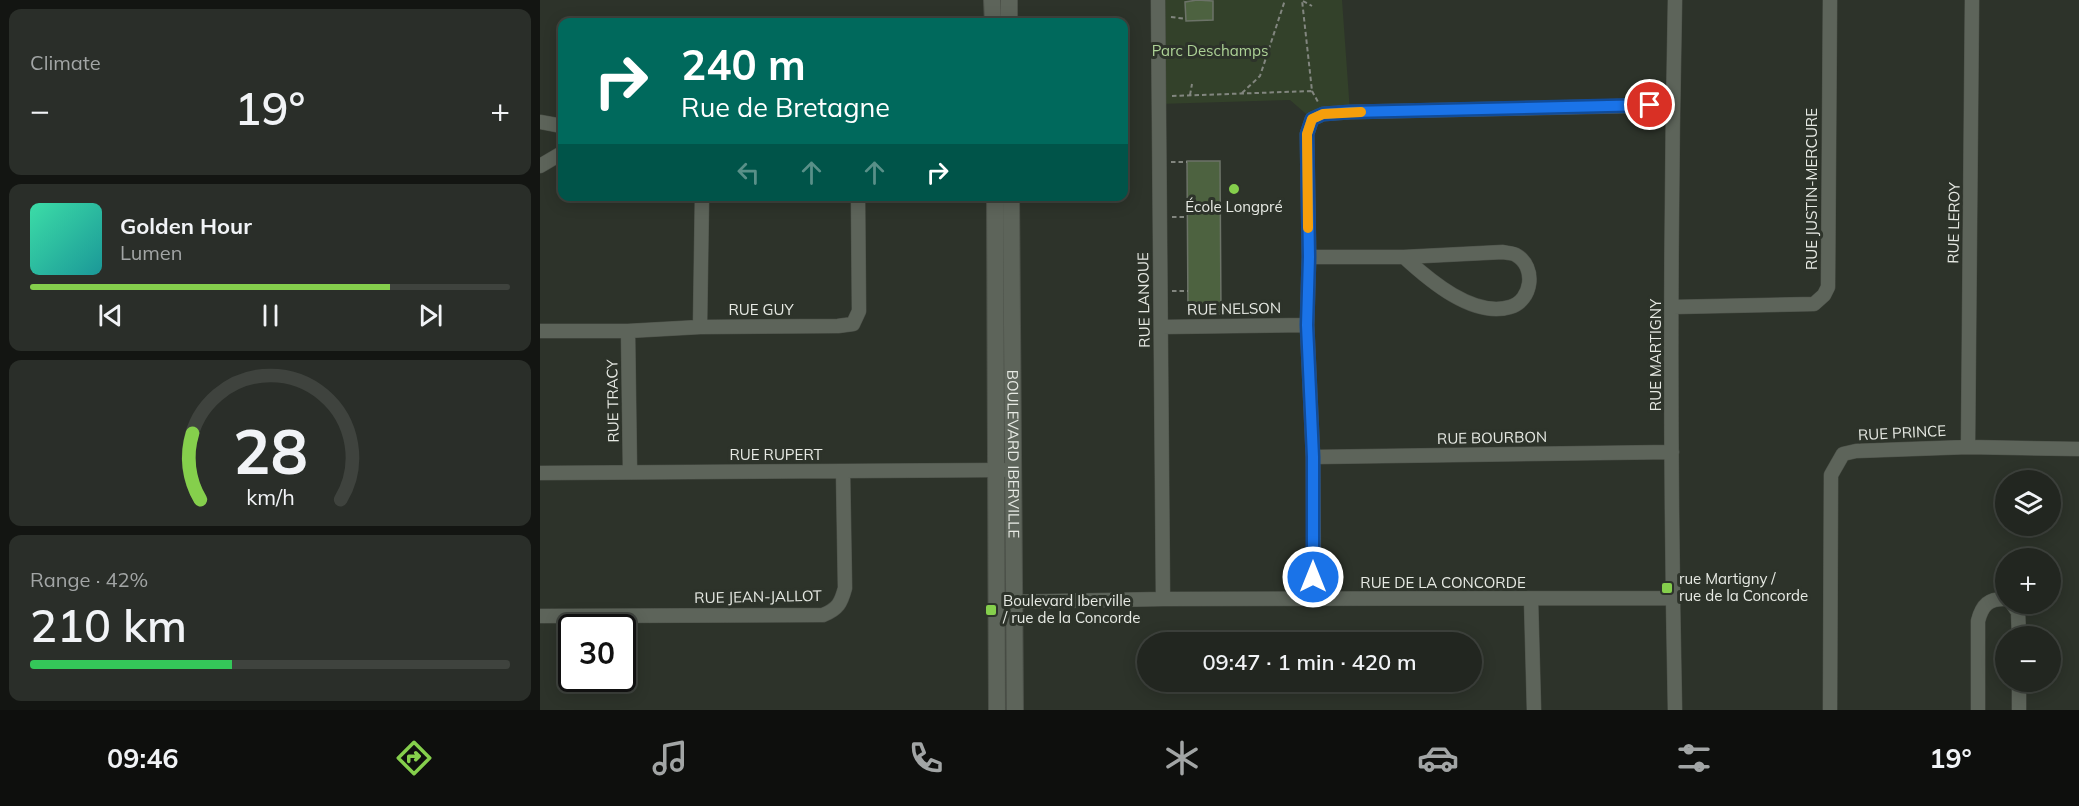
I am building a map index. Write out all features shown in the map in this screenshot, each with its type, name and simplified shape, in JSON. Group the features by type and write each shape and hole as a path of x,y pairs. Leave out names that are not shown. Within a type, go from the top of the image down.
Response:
{"street":[{"path":"992,0 993,18"},
{"path":"1009,0 1009,18"},
{"name":"RUE LANOUE","path":"1158,0 1163,599"},
{"name":"RUE MARTIGNY","path":"1675,0 1672,307 1675,710"},
{"name":"RUE JUSTIN-MERCURE","path":"1672,307 1814,304 1824,295 1828,287 1830,0"},
{"name":"RUE LEROY","path":"1968,447 1972,0"},
{"path":"1314,599 1313,457 1307,325 1309,257 1307,134 1312,119 1323,114 1350,112 1673,105"},
{"path":"540,122 558,125"},
{"path":"540,166 558,155"},
{"path":"700,327 702,201"},
{"name":"RUE GUY","path":"540,331 628,331 853,324 859,311 858,201"},
{"name":"BOULEVARD IBERVILLE","path":"995,201 1005,470 1015,602 1015,710"},
{"name":"BOULEVARD IBERVILLE","path":"998,710 997,602 1005,470 1011,201"},
{"path":"1309,257 1404,257 1503,252 1516,255 1529,273 1530,285 1526,296 1511,307 1499,309 1478,306 1432,282 1404,257"},
{"name":"RUE NELSON","path":"1161,327 1307,325"},
{"name":"RUE TRACY","path":"628,331 630,471"},
{"name":"RUE PRINCE","path":"1830,710 1831,474 1843,454 1856,451 1968,447 2079,449"},
{"name":"RUE BOURBON","path":"1313,457 1672,452"},
{"name":"RUE RUPERT","path":"540,473 1005,470"},
{"name":"RUE JEAN-JALLOT","path":"540,616 823,615 835,610 842,603 845,588 843,471"},
{"name":"RUE DE LA CONCORDE","path":"997,602 1163,599 1673,598"},
{"path":"1978,710 1978,621 1980,610 1987,602 1995,598"},
{"path":"1531,600 1534,710"},
{"path":"2019,692 2019,710"}],"path":[{"path":"1242,93 1260,76 1285,0"},
{"path":"1159,97 1312,91 1303,1"},
{"path":"1303,1 1312,6"},
{"path":"1190,95 1192,84"}],"green space":[{"name":"Parc Deschamps","path":"1158,0 1342,0 1350,112 1312,119 1290,100 1159,104"}],"building":[{"path":"1213,1 1213,20 1186,21 1185,2"},
{"name":"École Longpré","path":"1187,161 1220,161 1221,314 1188,315"}],"slow traffic":[{"path":"1308,228 1307,134 1312,119 1323,114 1361,112"}],"place":[{"name":"École Longpré","path":"1234,189"},
{"name":"rue Martigny / rue de la Concorde","path":"1667,588"},
{"name":"Boulevard Iberville / rue de la Concorde","path":"991,610"}],"route":[{"path":"1313,577 1313,457 1307,325 1309,257 1307,134 1312,119 1323,114 1350,112 1650,105"}]}
